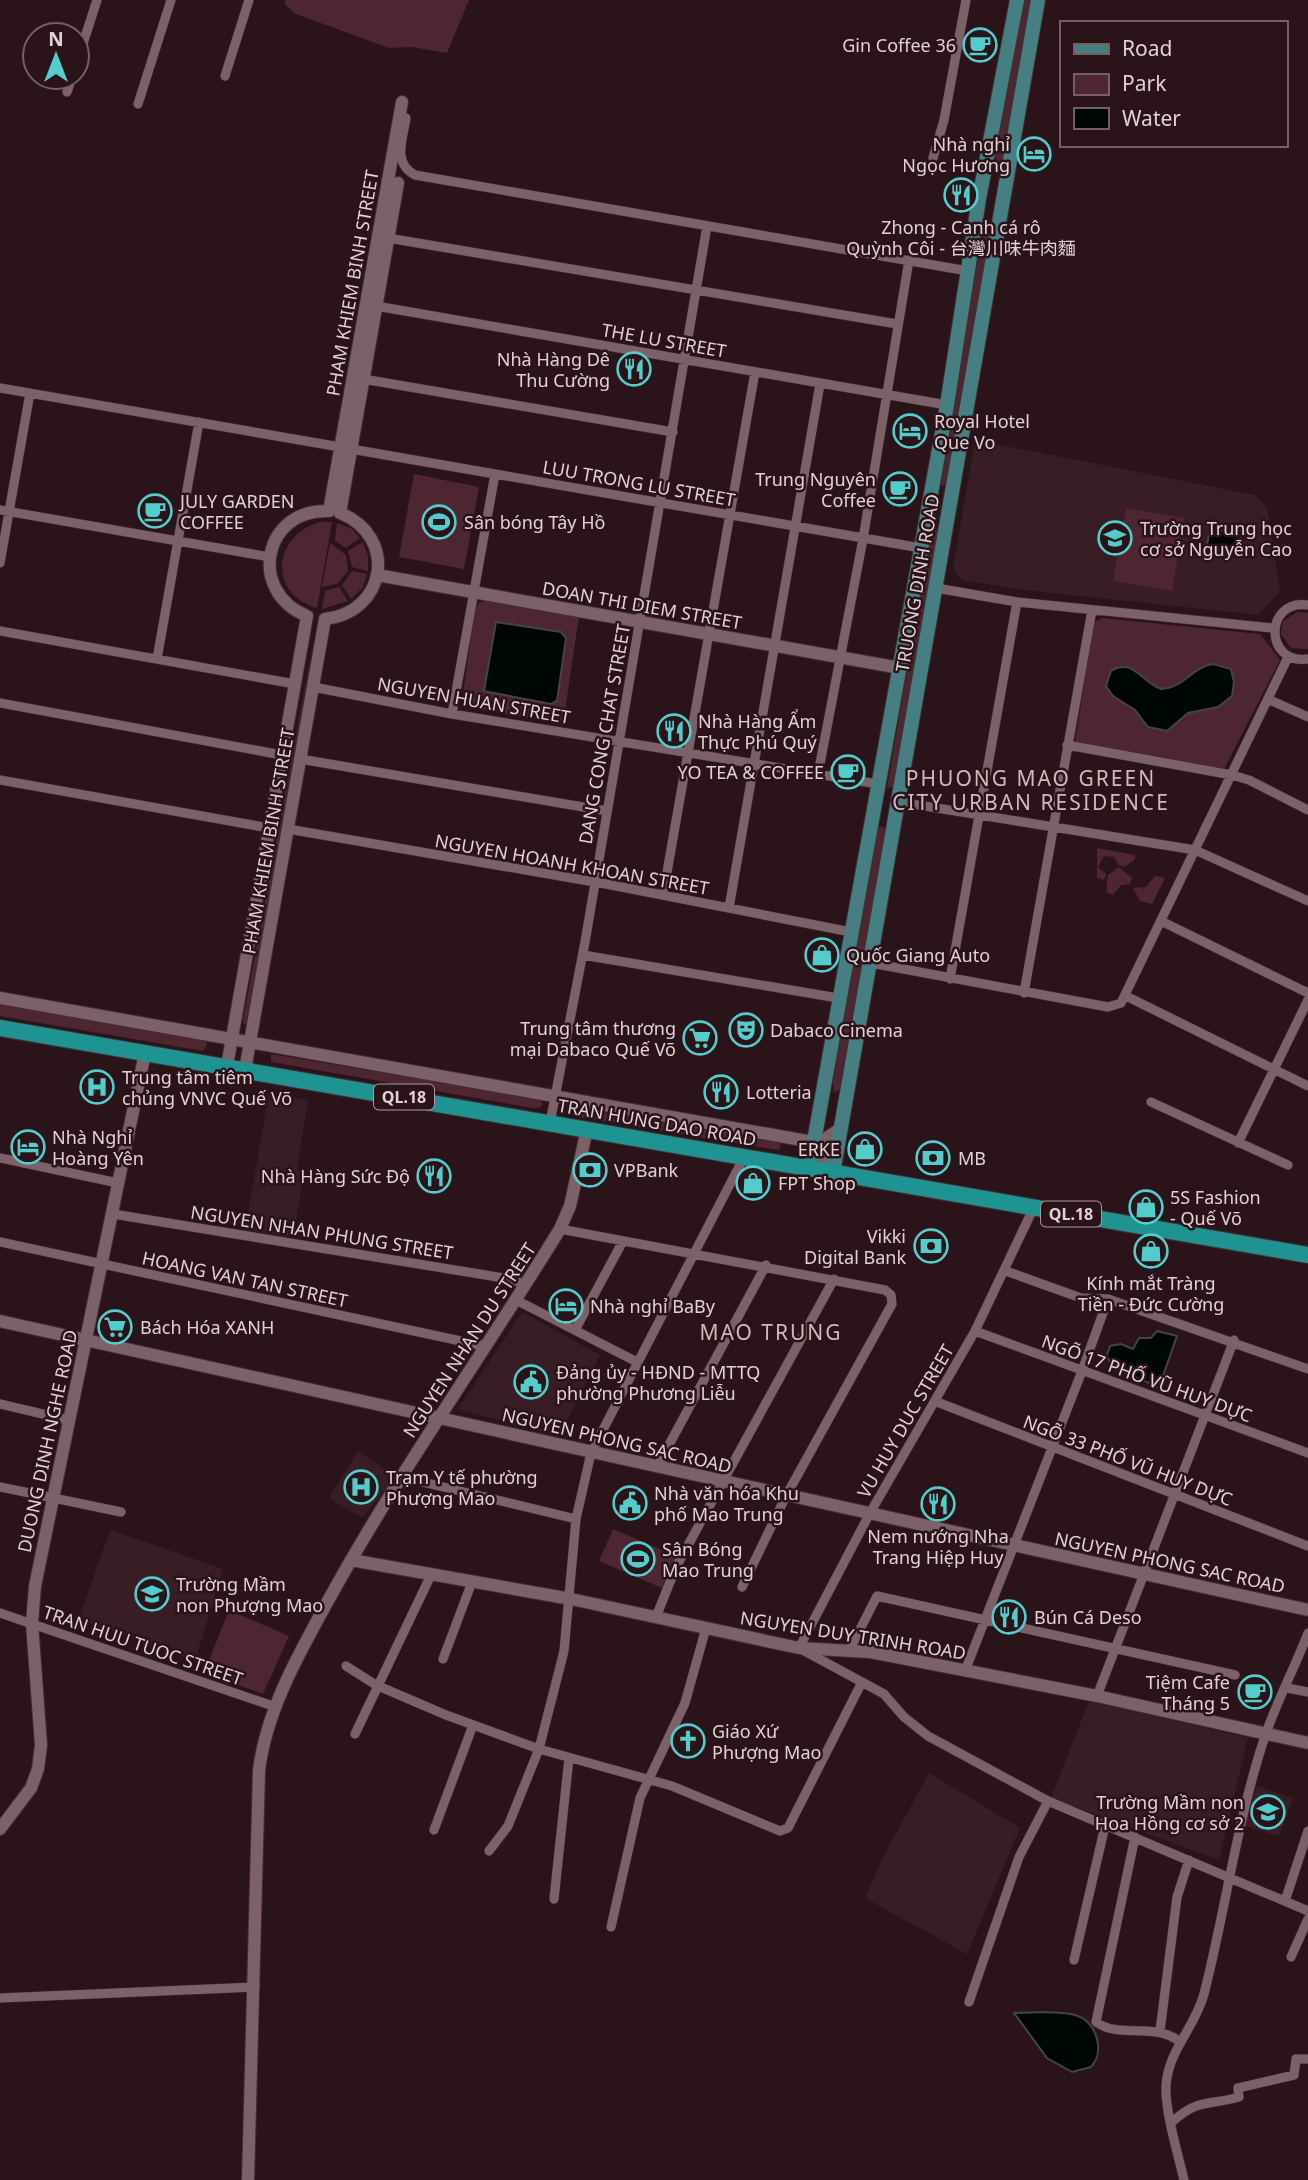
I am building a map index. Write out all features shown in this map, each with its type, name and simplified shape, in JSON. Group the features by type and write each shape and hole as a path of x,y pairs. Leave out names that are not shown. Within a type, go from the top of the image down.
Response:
{"highway":[{"name":"TRAN HUNG DAO ROAD","path":"0,1028 1308,1255"}],"main road":[{"name":"TRUONG DINH ROAD","path":"809,1168 947,405 979,200 1017,0"},
{"name":"TRUONG DINH ROAD","path":"833,1173 900,802 1038,0"},
{"path":"979,200 1002,203"},
{"path":"929,502 949,505"},
{"path":"877,791 900,802"}],"street":[{"path":"90,21 97,0"},
{"path":"138,104 172,0"},
{"path":"225,76 249,0"},
{"path":"933,158 944,120 966,0"},
{"name":"PHAM KHIEM BINH STREET","path":"334,512 402,102"},
{"path":"406,118 400,158 403,166 415,175 968,271"},
{"name":"PHAM KHIEM BINH STREET","path":"345,448 363,379 398,183"},
{"name":"DANG CONG CHAT STREET","path":"550,1123 583,955 662,504 707,226"},
{"path":"388,238 897,324"},
{"path":"818,774 863,538 909,260"},
{"name":"THE LU STREET","path":"376,306 947,405"},
{"path":"663,895 732,516 755,372"},
{"path":"363,379 673,432"},
{"path":"729,908 820,384"},
{"name":"LUU TRONG LU STREET","path":"0,388 921,548"},
{"path":"0,563 5,511 30,393"},
{"path":"157,659 200,422"},
{"path":"452,713 495,474"},
{"path":"5,511 270,557 274,542 288,523 309,512 334,512 362,526 372,539 378,555 377,575"},
{"name":"PHAM KHIEM BINH STREET","path":"227,1066 307,617 285,604 275,590 270,574 270,557"},
{"name":"PHAM KHIEM BINH STREET","path":"245,1070 325,619 342,616 357,608 369,596 377,575"},
{"name":"DOAN THI DIEM STREET","path":"377,575 900,668"},
{"path":"936,588 1017,602 1273,628"},
{"path":"950,979 1017,602"},
{"path":"1308,605 1287,608 1279,615 1273,628 1276,645 1288,657 1308,659"},
{"path":"1024,993 1092,610"},
{"path":"0,631 295,684"},
{"path":"871,963 1108,1007 1121,1003 1270,700 1288,657"},
{"name":"NGUYEN HUAN STREET","path":"313,687 818,774 877,791"},
{"path":"1270,700 1308,717"},
{"path":"0,703 282,755"},
{"path":"1068,745 1232,775 1308,810"},
{"path":"300,758 607,811"},
{"path":"0,780 269,828"},
{"path":"900,802 1052,829 1195,850 1308,901"},
{"name":"NGUYEN HOANH KHOAN STREET","path":"288,830 663,895 851,932"},
{"path":"1161,921 1308,993"},
{"path":"583,955 838,998"},
{"path":"1126,996 1308,1086"},
{"name":"TRAN HUNG DAO ROAD","path":"0,998 813,1142"},
{"path":"1238,1143 1308,1000"},
{"name":"DUONG DINH NGHE ROAD","path":"0,1829 31,1788 38,1769 41,1745 32,1623 35,1586 51,1498 145,1053"},
{"path":"1151,1102 1288,1165"},
{"name":"NGUYEN NHAN DU STREET","path":"248,2180 259,1771 276,1707 306,1642 351,1560 560,1229 570,1206 587,1129"},
{"path":"833,1173 813,1142 828,1138 840,1129"},
{"path":"489,1851 508,1826 539,1749 564,1651 571,1599 576,1519 591,1452 744,1157"},
{"path":"0,1158 118,1183"},
{"name":"VU HUY DUC STREET","path":"799,1648 870,1513 937,1402 975,1331 1006,1271 1034,1207"},
{"name":"NGUYEN NHAN PHUNG STREET","path":"113,1214 510,1279 526,1285"},
{"path":"560,1229 766,1265 885,1290 891,1295 892,1304 786,1496 742,1587"},
{"path":"575,1330 623,1241"},
{"name":"HOANG VAN TAN STREET","path":"0,1242 484,1346"},
{"path":"657,1467 766,1265"},
{"path":"1006,1271 1081,1298 1108,1299 1234,1340 1308,1368"},
{"path":"656,1617 676,1567 834,1279"},
{"path":"965,1671 1083,1371 1108,1299"},
{"path":"516,1300 638,1362"},
{"name":"NGUYEN PHONG SAC ROAD","path":"0,1321 1308,1610"},
{"name":"NGÕ 17 PHỐ VŨ HUY DỰC","path":"975,1331 1308,1453"},
{"path":"1097,1696 1234,1340"},
{"name":"NGÕ 33 PHỐ VŨ HUY DỰC","path":"937,1402 1308,1546"},
{"path":"0,1404 68,1420"},
{"path":"402,1477 576,1519"},
{"path":"0,1487 121,1512"},
{"name":"NGUYEN DUY TRINH ROAD","path":"351,1560 571,1599 799,1648 870,1652 1097,1696 1308,1743"},
{"path":"355,1734 376,1685 431,1575"},
{"path":"443,1659 472,1582"},
{"path":"849,1651 877,1596 1235,1675"},
{"name":"TRAN HUU TUOC STREET","path":"1,1615 32,1623 276,1707"},
{"path":"611,1927 647,1779 685,1703 706,1628"},
{"path":"1184,2180 1166,2085 1179,2041 1189,2028 1203,1997 1247,1798 1266,1733 1308,1633"},
{"path":"799,1648 884,1694 904,1717 928,1736 1048,1801 1308,1911"},
{"path":"346,1666 376,1685 473,1725 539,1749 647,1779 785,1831 862,1682"},
{"path":"1287,1688 1308,1692"},
{"path":"434,1830 473,1725"},
{"path":"554,1899 569,1758"},
{"path":"969,2003 1018,1857 1048,1801"},
{"path":"1074,1960 1105,1826"},
{"path":"1284,1901 1308,1831"},
{"path":"1135,1838 1096,2022 1104,2028 1160,2031 1179,2041"},
{"path":"1160,2031 1177,1897 1189,1860"},
{"path":"1292,1957 1308,1919"},
{"path":"0,1998 255,1987"},
{"path":"1172,2122 1199,2102 1239,2097 1238,2088 1296,2074 1296,2059 1308,2059"}],"shaded area":[{"name":"Trường Trung học cơ sở Nguyễn Cao","path":"975,440 1254,495 1267,507 1280,591 1258,615 1025,590 962,580 953,569"},
{"path":"269,1093 308,1100 297,1170 304,1172 293,1237 245,1230"},
{"name":"Đảng ủy - HĐND - MTTQ phường Phương Liễu","path":"522,1312 600,1355 559,1436 458,1409"},
{"name":"Trạm Y tế phường Phượng Mao","path":"358,1451 396,1477 362,1518 329,1498"},
{"name":"Trường Mầm non Phượng Mao","path":"110,1530 223,1569 195,1661 79,1619"},
{"path":"1089,1701 1248,1738 1219,1860 1051,1798"},
{"path":"929,1773 1020,1828 967,1954 865,1898 883,1857"},
{"name":"Trường Mầm non Hoa Hồng cơ sở 2","path":"1257,1786 1293,1798 1279,1836 1242,1825"}],"green space":[{"path":"285,0 469,0 447,53 412,47 389,48 296,14 285,5"},
{"path":"1024,0 1033,0 1004,159 998,164 995,156"},
{"path":"989,219 992,227 947,483 942,487 940,474 984,223"},
{"name":"Sân bóng Tây Hồ","path":"414,474 479,487 464,569 399,557"},
{"path":"1126,508 1184,518 1172,591 1113,581"},
{"path":"320,522 332,522 317,608 301,601 290,591 282,565 292,539 304,529"},
{"path":"337,523 352,529 360,538 346,548 335,541"},
{"path":"936,528 938,533 894,782 893,787 887,788 931,529"},
{"path":"363,542 368,556 368,571 352,567 348,551"},
{"path":"330,543 346,555 348,571 337,584 322,587"},
{"path":"352,571 367,574 363,587 351,599 342,585"},
{"path":"339,587 348,601 322,609 325,591"},
{"path":"488,600 579,616 563,724 485,710 462,702 474,612 479,603"},
{"path":"1298,612 1308,613 1308,649 1291,648 1281,634 1283,621"},
{"path":"1102,618 1260,634 1280,660 1224,769 1075,742 1094,622"},
{"path":"314,638 247,1023 244,1025 243,1020"},
{"path":"877,827 884,827 886,833 840,1089 834,1093 833,1081"},
{"path":"1097,848 1135,855 1135,859 1125,867 1118,865 1114,857 1104,856 1098,867 1106,874 1104,880 1097,878"},
{"path":"1119,867 1132,878 1130,884 1121,885 1113,895 1106,892 1108,875"},
{"path":"1155,876 1165,878 1152,904 1140,901 1133,888 1146,887"},
{"path":"0,1003 206,1039 207,1045 203,1051 0,1016"},
{"path":"271,1054 538,1099 543,1104 539,1108 532,1108 271,1062"},
{"path":"576,1108 779,1142 781,1147 778,1150 573,1116 570,1110"},
{"name":"Sân Bóng Mao Trung","path":"613,1529 676,1556 662,1588 599,1561"},
{"path":"229,1610 289,1636 263,1694 204,1673"}],"water":[{"path":"1210,529 1241,535 1238,551 1207,545"},
{"path":"496,622 561,632 566,638 557,701 551,704 484,691"},
{"path":"1213,664 1231,669 1234,682 1232,696 1218,707 1188,713 1167,731 1148,727 1135,710 1113,696 1106,686 1111,671 1119,668 1125,667 1137,672 1161,689 1176,685 1199,669"},
{"path":"1157,1331 1177,1336 1159,1387 1112,1368 1107,1355 1110,1346 1121,1344 1133,1349 1139,1338 1151,1338"},
{"path":"1014,2013 1074,2015 1090,2025 1098,2046 1098,2054 1091,2067 1072,2072 1047,2058"}],"place":[{"name":"Gin Coffee 36","path":"980,45"},
{"name":"Nhà nghỉ Ngọc Hương","path":"1034,154"},
{"name":"Zhong - Canh cá rô Quỳnh Côi - 台灣川味牛肉麵","path":"961,195"},
{"name":"Nhà Hàng Dê Thu Cường","path":"634,369"},
{"name":"Royal Hotel Que Vo","path":"910,431"},
{"name":"Trung Nguyên Coffee","path":"900,489"},
{"name":"JULY GARDEN COFFEE","path":"155,511"},
{"name":"Sân bóng Tây Hồ","path":"439,522"},
{"name":"Trường Trung học cơ sở Nguyễn Cao","path":"1115,538"},
{"name":"Nhà Hàng Ẩm Thực Phú Quý","path":"674,731"},
{"name":"YO TEA & COFFEE","path":"848,772"},
{"name":"Quốc Giang Auto","path":"822,955"},
{"name":"Dabaco Cinema","path":"746,1030"},
{"name":"Trung tâm thương mại Dabaco Quế Võ","path":"700,1038"},
{"name":"Trung tâm tiêm chủng VNVC Quế Võ","path":"97,1087"},
{"name":"Lotteria","path":"721,1092"},
{"name":"Nhà Nghỉ Hoàng Yên","path":"28,1147"},
{"name":"ERKE","path":"865,1149"},
{"name":"MB","path":"933,1158"},
{"name":"VPBank","path":"590,1170"},
{"name":"Nhà Hàng Sức Độ","path":"434,1176"},
{"name":"FPT Shop","path":"753,1183"},
{"name":"5S Fashion - Quế Võ","path":"1146,1207"},
{"name":"Vikki Digital Bank","path":"931,1246"},
{"name":"Kính mắt Tràng Tiền - Đức Cường","path":"1151,1251"},
{"name":"Nhà nghỉ BaBy","path":"566,1306"},
{"name":"Bách Hóa XANH","path":"115,1327"},
{"name":"Đảng ủy - HĐND - MTTQ phường Phương Liễu","path":"531,1382"},
{"name":"Trạm Y tế phường Phượng Mao","path":"361,1487"},
{"name":"Nhà văn hóa Khu phố Mao Trung","path":"630,1503"},
{"name":"Nem nướng Nha Trang Hiệp Huy","path":"938,1504"},
{"name":"Sân Bóng Mao Trung","path":"638,1559"},
{"name":"Trường Mầm non Phượng Mao","path":"152,1594"},
{"name":"Bún Cá Deso","path":"1009,1617"},
{"name":"Tiệm Cafe Tháng 5","path":"1255,1692"},
{"name":"Giáo Xứ Phượng Mao","path":"688,1741"},
{"name":"Trường Mầm non Hoa Hồng cơ sở 2","path":"1268,1812"}],"district":[{"name":"PHUONG MAO GREEN CITY URBAN RESIDENCE","path":"1031,790"},
{"name":"MAO TRUNG","path":"771,1332"}]}
